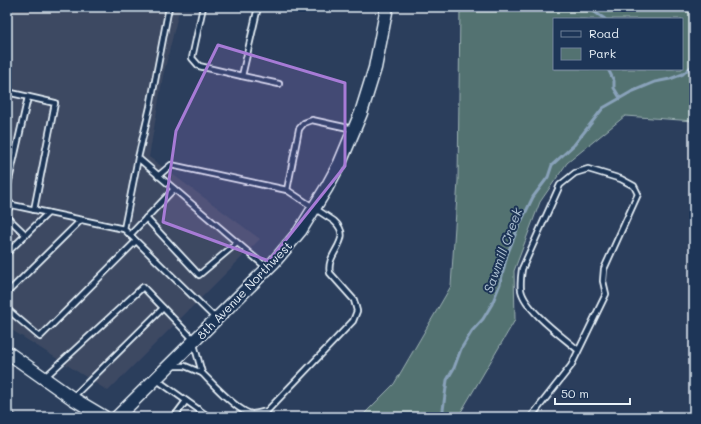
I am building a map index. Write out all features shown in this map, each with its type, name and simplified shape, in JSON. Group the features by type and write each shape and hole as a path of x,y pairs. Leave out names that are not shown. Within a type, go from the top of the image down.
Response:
{"street":[{"name":"8th Avenue Northwest","path":"117,417 267,268 300,231 334,175 361,113 375,68 387,7"},
{"path":"7,352 72,398 104,417"}],"lane":[{"path":"124,229 150,107 169,7"},
{"path":"203,7 192,58 199,66 279,84"},
{"path":"242,76 258,7"},
{"path":"7,92 55,103 34,210"},
{"path":"7,189 28,97"},
{"path":"287,190 299,129 304,123 312,120 354,129"},
{"path":"138,158 267,268"},
{"path":"158,176 171,165 287,190 334,221 339,225 342,233 340,244 330,260 330,273 354,300 356,311 353,321 267,411 258,414 251,414 242,411 202,373 185,366 169,366"},
{"path":"531,417 571,366 606,294 603,281 604,269 638,194 634,186 621,179 588,169 575,173 560,185 522,269 521,280 521,291 527,304 545,322 578,350"},
{"path":"130,235 174,189"},
{"path":"7,200 12,205 124,229 216,319"},
{"path":"7,210 12,205"},
{"path":"7,253 48,213"},
{"path":"7,217 26,235"},
{"path":"146,218 199,275 237,243"},
{"path":"7,293 80,220"},
{"path":"7,309 40,336 136,241"},
{"path":"44,378 143,287 194,341 202,373"},
{"path":"72,398 163,308"},
{"path":"156,379 209,417"},
{"path":"174,417 186,401"}],"highlighted area":[{"path":"218,45 345,83 345,166 269,261 163,222 176,131"}],"shaded area":[{"path":"7,7 180,7 163,76 149,157 260,239 108,391 7,327"}],"green space":[{"path":"460,7 694,7 694,121 625,116 567,163 540,202 514,271 515,320 458,417 361,417 394,384 451,286 458,181"}],"waterway":[{"path":"592,7 593,11 604,18"},
{"name":"Sawmill Creek","path":"440,417 443,410 447,380 454,368 461,349 492,304 500,284 507,255 517,230 533,197 548,177 552,165 574,145 603,108 631,92 655,82 670,79 683,74 694,64"},
{"path":"608,70 614,81 614,88 620,98"}],"tram line":[{"path":"7,405 18,417"}]}
